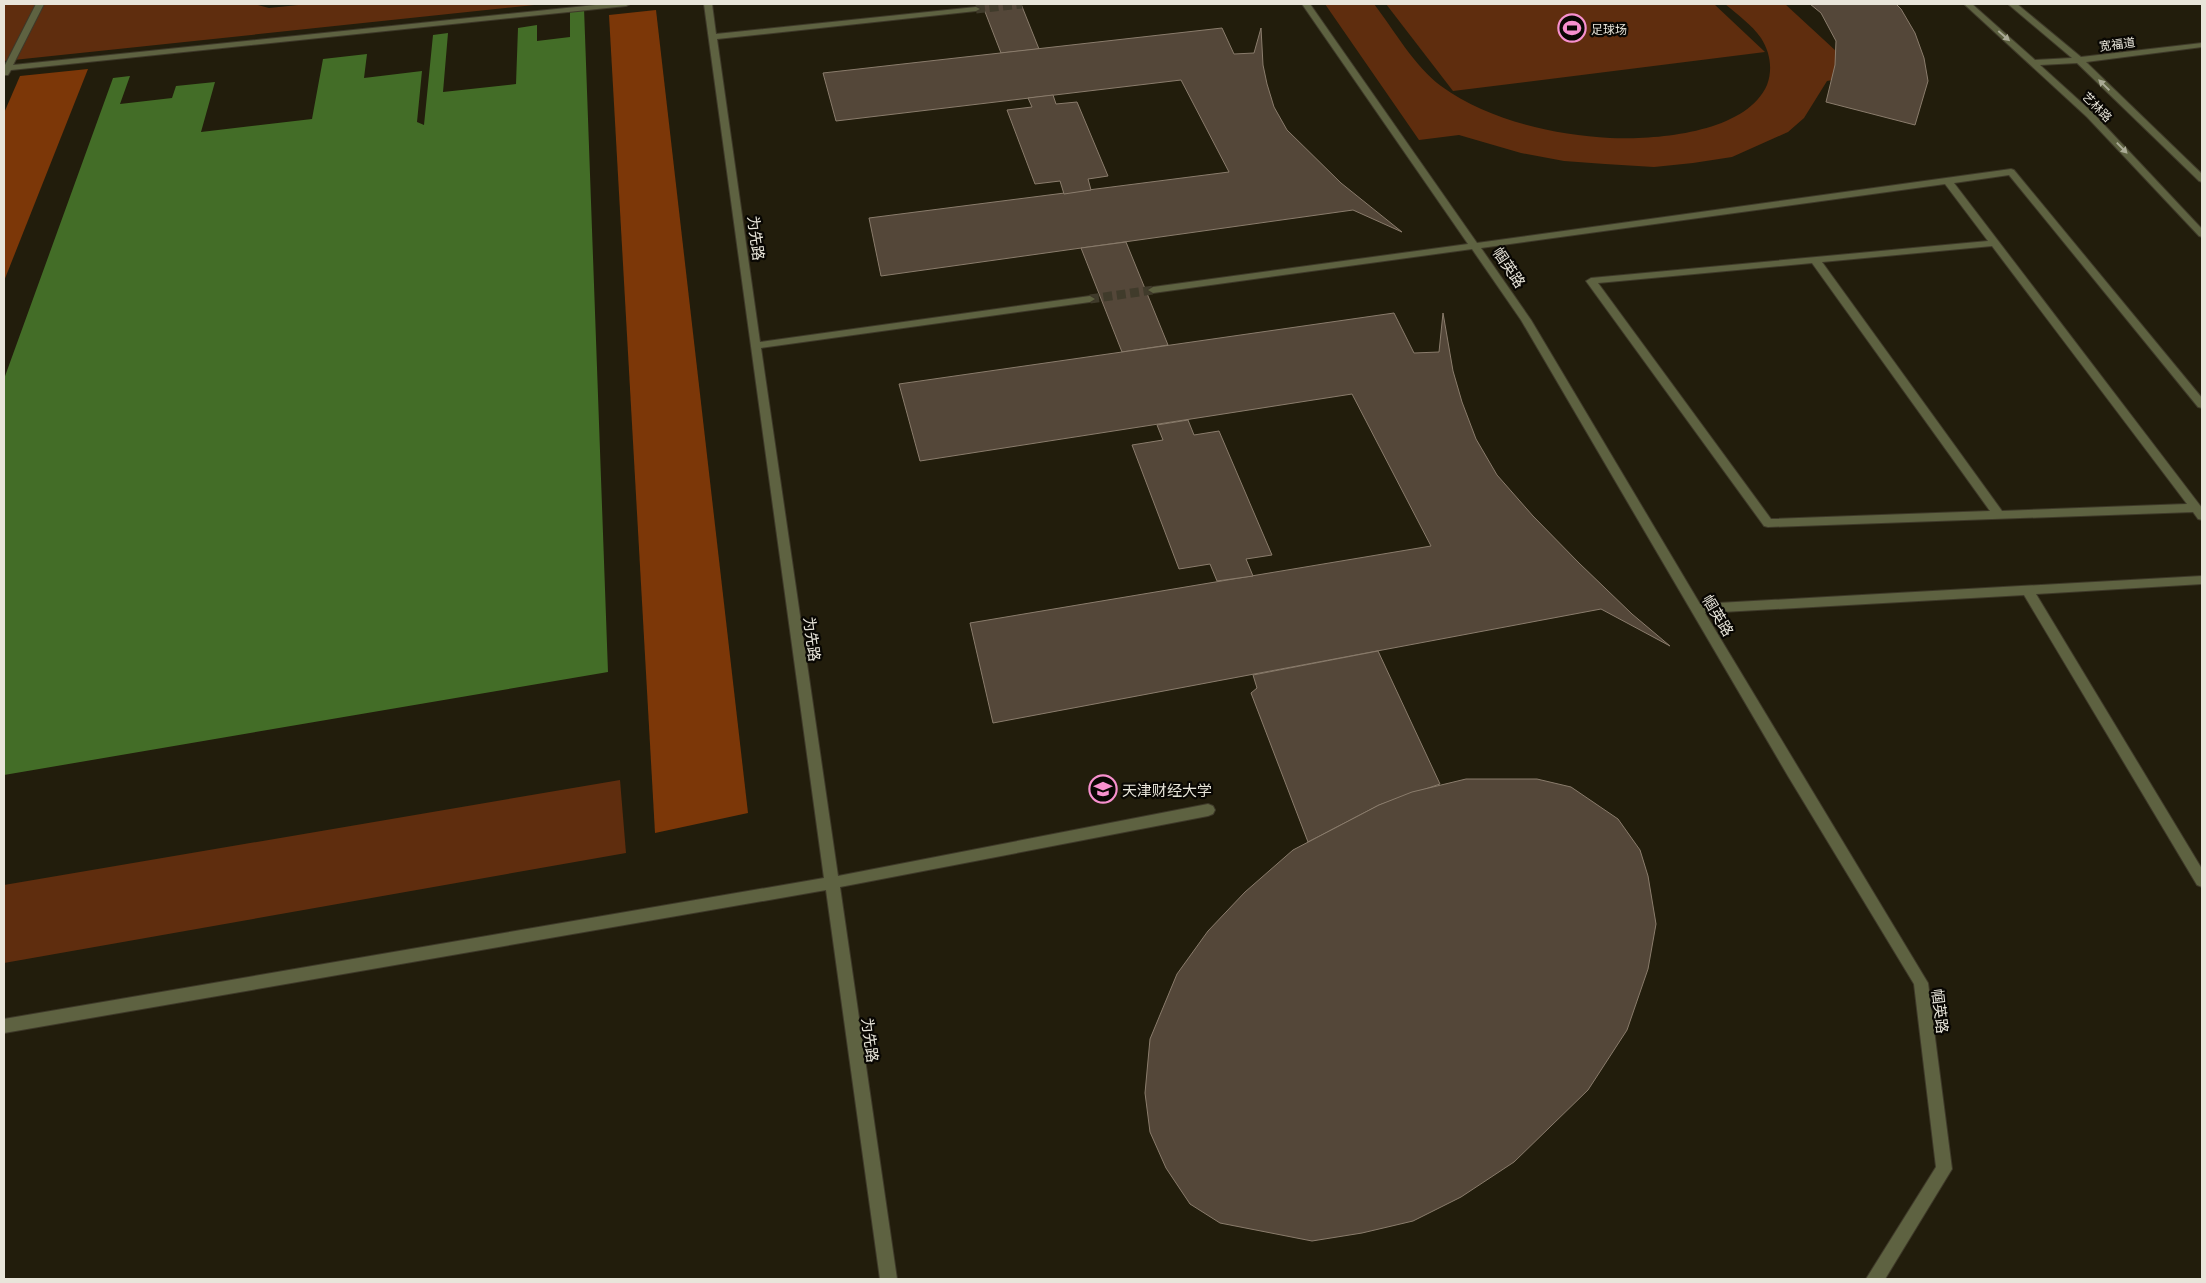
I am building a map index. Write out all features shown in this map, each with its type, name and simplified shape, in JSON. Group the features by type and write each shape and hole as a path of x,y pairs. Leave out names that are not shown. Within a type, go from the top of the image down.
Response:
{"street":[{"path":"6,72 40,4"},
{"path":"6,72 626,4"},
{"name":"为先路","path":"708,4 831,883 889,1279"},
{"name":"帼英路","path":"1306,4 1526,320 1921,983 1944,1169 1875,1279"},
{"name":"艺林路","path":"1968,4 2035,63 2097,122 2202,234"},
{"name":"艺林路","path":"2012,4 2079,60 2202,179"},
{"path":"714,37 976,9"},
{"name":"宽福道","path":"2035,63 2079,60 2202,45"},
{"path":"1153,290 2011,172 2202,405"},
{"path":"1948,180 2199,512"},
{"path":"1994,243 1591,281 1768,523 1999,515 2199,512"},
{"path":"1815,260 1999,515"},
{"path":"755,346 1090,299"},
{"path":"1697,609 2202,580"},
{"path":"2027,590 2202,881"},
{"path":"4,1026 831,883 1208,810"}],"shaded area":[{"path":"4,4 254,4 269,8 308,4 544,4 4,61"},
{"path":"1325,4 1374,4 1422,69 1441,86 1459,98 1500,117 1522,124 1588,136 1610,138 1651,137 1698,130 1740,114 1756,101 1769,79 1770,61 1767,49 1753,29 1725,4 1785,4 1862,75 1827,81 1804,118 1788,132 1732,157 1654,167 1564,161 1521,153 1459,135 1419,140"},
{"name":"足球场","path":"1386,4 1714,4 1765,52 1453,91"},
{"path":"584,8 608,672 4,775 4,379 113,78 130,76 120,104 172,98 176,86 215,82 201,132 312,119 323,59 367,54 364,78 422,71 417,122 424,125 433,35 448,33 443,92 516,84 518,28 537,25 537,41 570,37 570,10"},
{"path":"656,10 748,813 655,833 609,15"},
{"path":"88,69 4,281 4,113 20,76"},
{"path":"620,780 626,853 4,963 4,885"}],"building":[{"path":"982,4 1021,4 1039,49 1001,53"},
{"path":"1810,4 1896,4 1901,9 1915,33 1924,58 1928,81 1915,125 1826,102 1835,65 1836,41 1821,13"},
{"path":"1222,28 1234,54 1254,53 1261,28 1263,65 1267,84 1274,107 1287,130 1341,183 1402,232 1353,210 881,276 869,218 1229,172 1181,80 836,121 823,73"},
{"path":"1053,95 1056,104 1077,102 1108,176 1088,179 1091,190 1064,194 1060,181 1035,184 1007,110 1032,107 1028,98"},
{"path":"1126,242 1168,345 1122,352 1081,248"},
{"path":"1394,313 1414,353 1439,352 1443,313 1453,371 1462,402 1476,439 1497,475 1533,516 1579,563 1632,614 1670,646 1601,609 993,723 970,623 1431,546 1352,394 920,461 899,384"},
{"path":"1188,420 1194,435 1219,431 1272,555 1246,559 1253,576 1217,581 1210,564 1179,569 1132,445 1163,440 1157,425"},
{"path":"1378,651 1440,784 1379,805 1308,842 1251,693 1257,688 1253,675"},
{"path":"1466,779 1537,779 1571,787 1618,819 1640,850 1648,876 1656,924 1648,969 1627,1030 1588,1090 1514,1162 1461,1197 1413,1221 1362,1233 1312,1241 1220,1223 1190,1204 1166,1168 1150,1132 1145,1093 1150,1039 1177,974 1208,931 1245,892 1293,850 1379,805 1412,792"}],"tunnel":[{"path":"976,9 1022,4"},
{"path":"1090,299 1153,290"}],"place":[{"name":"足球场","path":"1572,28"},
{"name":"天津财经大学","path":"1103,789"}]}
